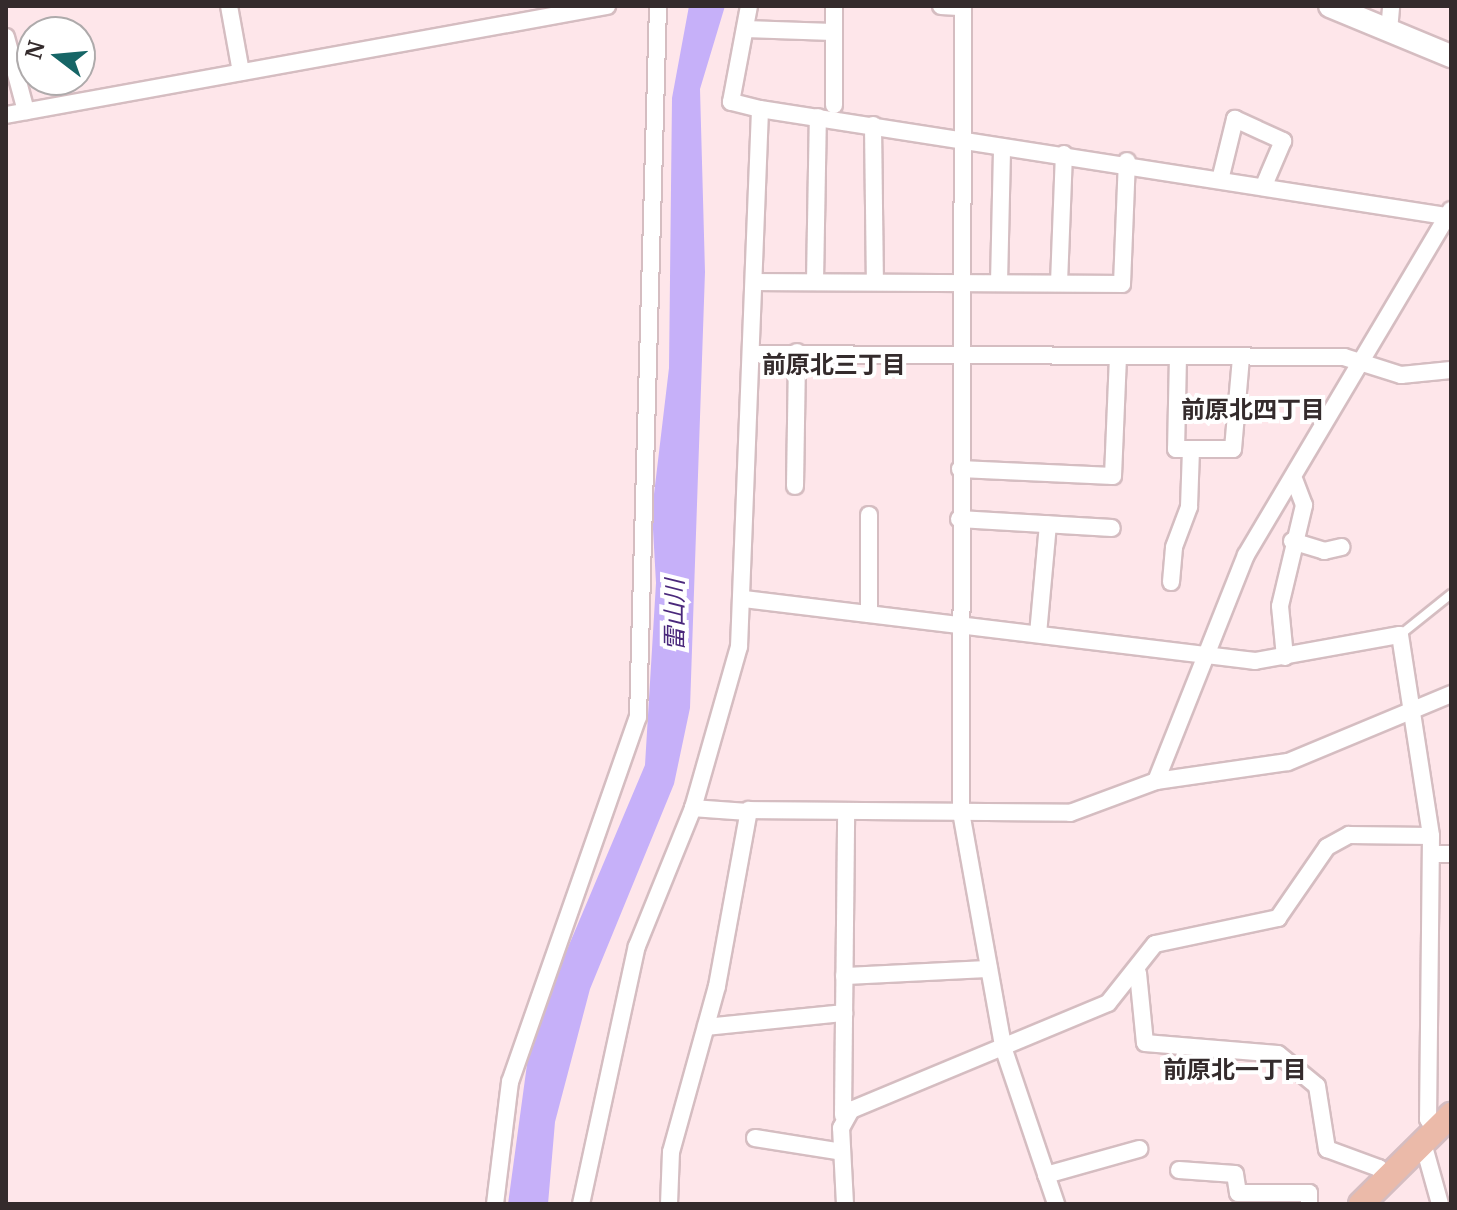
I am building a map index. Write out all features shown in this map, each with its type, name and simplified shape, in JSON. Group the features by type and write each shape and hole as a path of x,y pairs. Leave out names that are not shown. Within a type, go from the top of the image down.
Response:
{"main road":[{"path":"1330,6 1451,56"},
{"path":"1361,1204 1437,1130"}],"street":[{"path":"229,6 241,72"},
{"path":"6,115 607,6"},
{"path":"495,1204 510,1082 638,717 658,6"},
{"path":"749,6 731,102 1002,147 1127,161 1448,213 1295,481 1246,555 1204,651 1156,781"},
{"path":"834,6 834,105"},
{"path":"941,6 963,6 962,357 956,625 961,812 1004,1050 1056,1204"},
{"path":"1389,31 1391,6"},
{"path":"745,29 833,32"},
{"path":"6,37 26,111"},
{"path":"581,1204 637,946 693,808 730,695 744,599 760,109"},
{"path":"815,282 818,117"},
{"path":"1221,176 1235,119 1283,141 1265,183"},
{"path":"873,125 875,282"},
{"path":"999,283 1002,147"},
{"path":"1059,283 1064,154"},
{"path":"755,282 1122,284 1127,161"},
{"path":"795,486 797,352"},
{"path":"753,354 1241,357 1363,362 1401,375 1451,370"},
{"path":"1178,356 1176,449 1233,449 1241,357"},
{"path":"960,469 1113,476 1118,357"},
{"path":"1171,582 1174,547 1189,507 1191,449"},
{"path":"1285,657 1280,606 1292,541 1304,505 1295,481"},
{"path":"869,515 869,614"},
{"path":"959,519 1112,528"},
{"path":"1038,634 1048,524"},
{"path":"1292,541 1324,551 1342,547"},
{"path":"744,599 1204,651 1255,661 1400,635 1415,713 1431,836 1428,1119 1437,1130 1440,1204"},
{"path":"693,808 747,812 1070,813 1156,781 1288,762 1415,713 1451,694"},
{"path":"845,1204 842,1152 846,811"},
{"path":"669,1204 671,1152 706,1027 747,812"},
{"path":"843,1115 1004,1050 1108,1003 1138,973 1155,944 1278,918 1327,847 1349,835 1431,836"},
{"path":"1432,854 1451,854"},
{"path":"844,976 989,969"},
{"path":"1138,973 1145,1043 1278,1054 1317,1086 1327,1149 1379,1168 1385,1180"},
{"path":"706,1027 844,1013"},
{"path":"755,1138 842,1152"},
{"path":"1046,1175 1139,1149"},
{"path":"1179,1170 1235,1174 1238,1193 1309,1193 1309,1204"}],"lane":[{"path":"1400,635 1451,594"}],"water":[{"name":"雷山川","path":"689,6 725,6 700,89 705,272 690,708 674,784 590,989 555,1122 548,1204 508,1204 531,1035 645,765 656,583 652,511 669,368 672,98"}],"district":[{"name":"前原北三丁目","path":"834,365"},
{"name":"前原北四丁目","path":"1253,410"},
{"name":"前原北一丁目","path":"1235,1070"}]}
